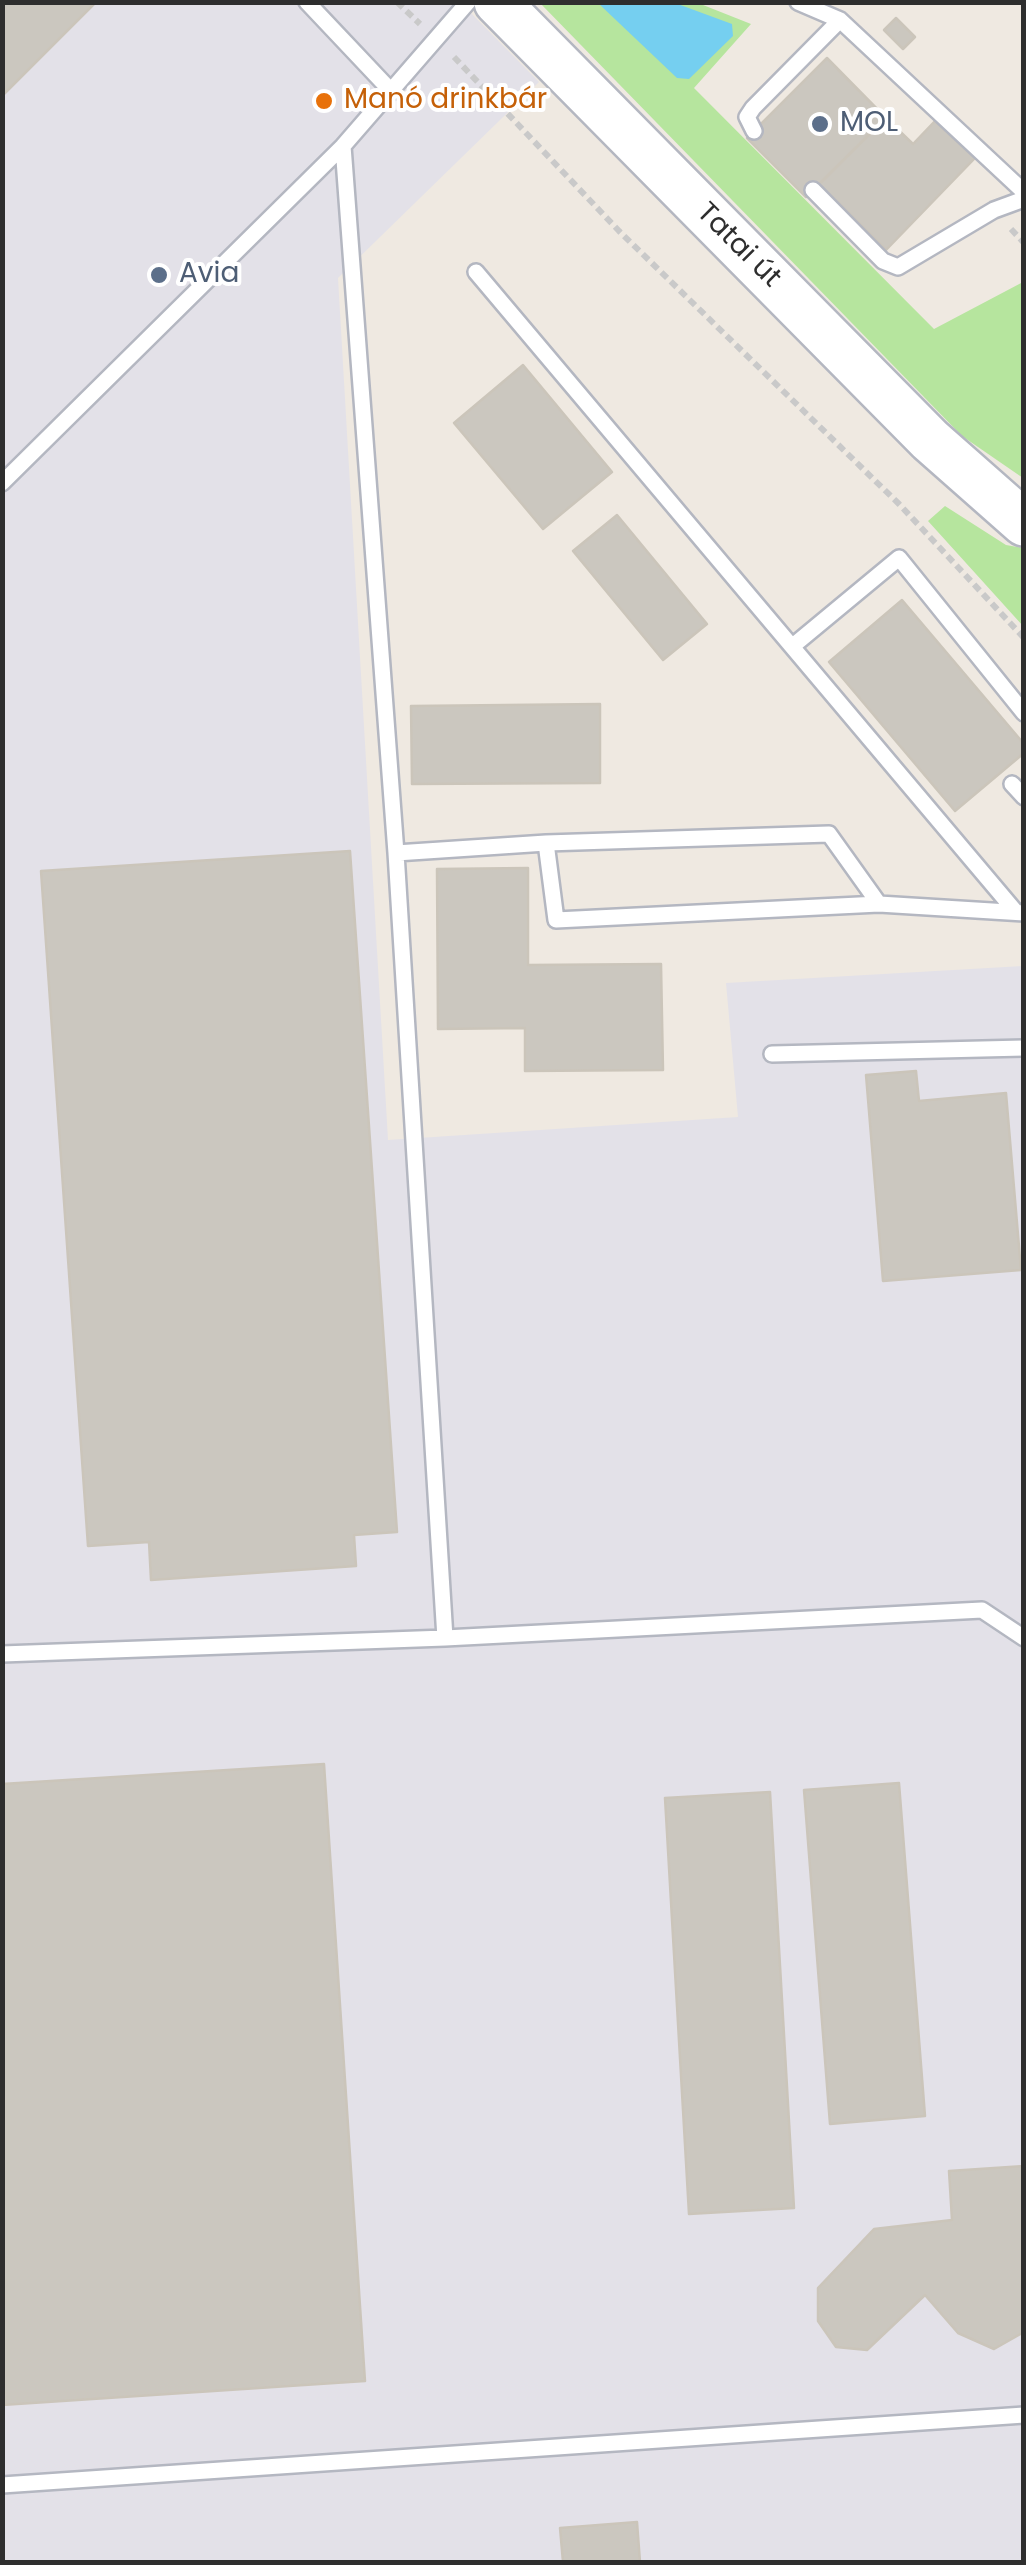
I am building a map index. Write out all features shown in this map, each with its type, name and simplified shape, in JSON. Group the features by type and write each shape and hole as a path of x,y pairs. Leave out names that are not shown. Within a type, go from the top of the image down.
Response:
{"street":[{"name":"Tatai út","path":"497,2 930,440 1024,524"},
{"name":"Tatai út","path":"982,487 1024,504"}],"lane":[{"path":"307,2 392,92"},
{"path":"2,483 343,146 468,2"},
{"path":"798,2 840,20 1024,192"},
{"path":"754,131 747,117 753,108 840,20"},
{"path":"343,146 396,853 445,1638"},
{"path":"814,190 883,261 898,267 913,262 994,210 1024,200"},
{"path":"476,272 1019,912"},
{"path":"794,646 899,558 1024,714"},
{"path":"1012,784 1024,797"},
{"path":"396,853 546,843 829,834 879,904"},
{"path":"546,843 556,920 879,904 1019,912"},
{"path":"772,1054 1024,1048"},
{"path":"2,1654 445,1638 982,1610 1024,1638"},
{"path":"2,2485 1024,2414"}],"path":[{"path":"397,2 619,231 899,504 1024,638"}],"shaded area":[{"path":"3,3 461,3 539,82 338,278 388,1140 738,1117 726,983 1023,966 1023,2562 3,2562"}],"green space":[{"path":"540,3 698,3 751,24 694,88 934,329 1023,282 1023,478 962,436"},
{"path":"945,506 1006,545 1023,548 1023,626 928,521"}],"water":[{"path":"598,3 675,3 732,24 733,36 689,79 677,78"}],"building":[{"path":"2,2 96,2 2,96"},
{"path":"896,18 915,37 903,49 884,30"},
{"name":"MOL","path":"827,58 886,118 806,197 747,138"},
{"path":"886,118 913,144 935,121 975,158 886,250 819,184"},
{"path":"523,365 612,472 543,529 454,423"},
{"path":"617,515 707,624 663,660 573,551"},
{"path":"902,600 1024,744 1024,753 955,811 829,662"},
{"path":"600,704 600,783 412,784 411,706"},
{"path":"350,851 397,1532 354,1535 356,1566 151,1580 149,1542 88,1546 41,871"},
{"path":"528,868 528,965 661,964 663,1070 525,1071 525,1028 438,1029 437,869"},
{"path":"916,1071 919,1101 1006,1093 1021,1270 883,1281 866,1075"},
{"path":"324,1764 365,2381 2,2405 2,1784"},
{"path":"899,1783 925,2116 830,2124 804,1790"},
{"path":"770,1792 794,2208 689,2214 665,1798"},
{"path":"1024,2166 1024,2332 994,2349 958,2333 925,2295 867,2350 836,2347 818,2321 818,2288 874,2229 952,2220 949,2171"},
{"path":"637,2522 640,2562 563,2562 560,2528"}],"place":[{"name":"Manó drinkbár","path":"324,101"},
{"name":"MOL","path":"820,124"},
{"name":"Avia","path":"159,275"}]}
